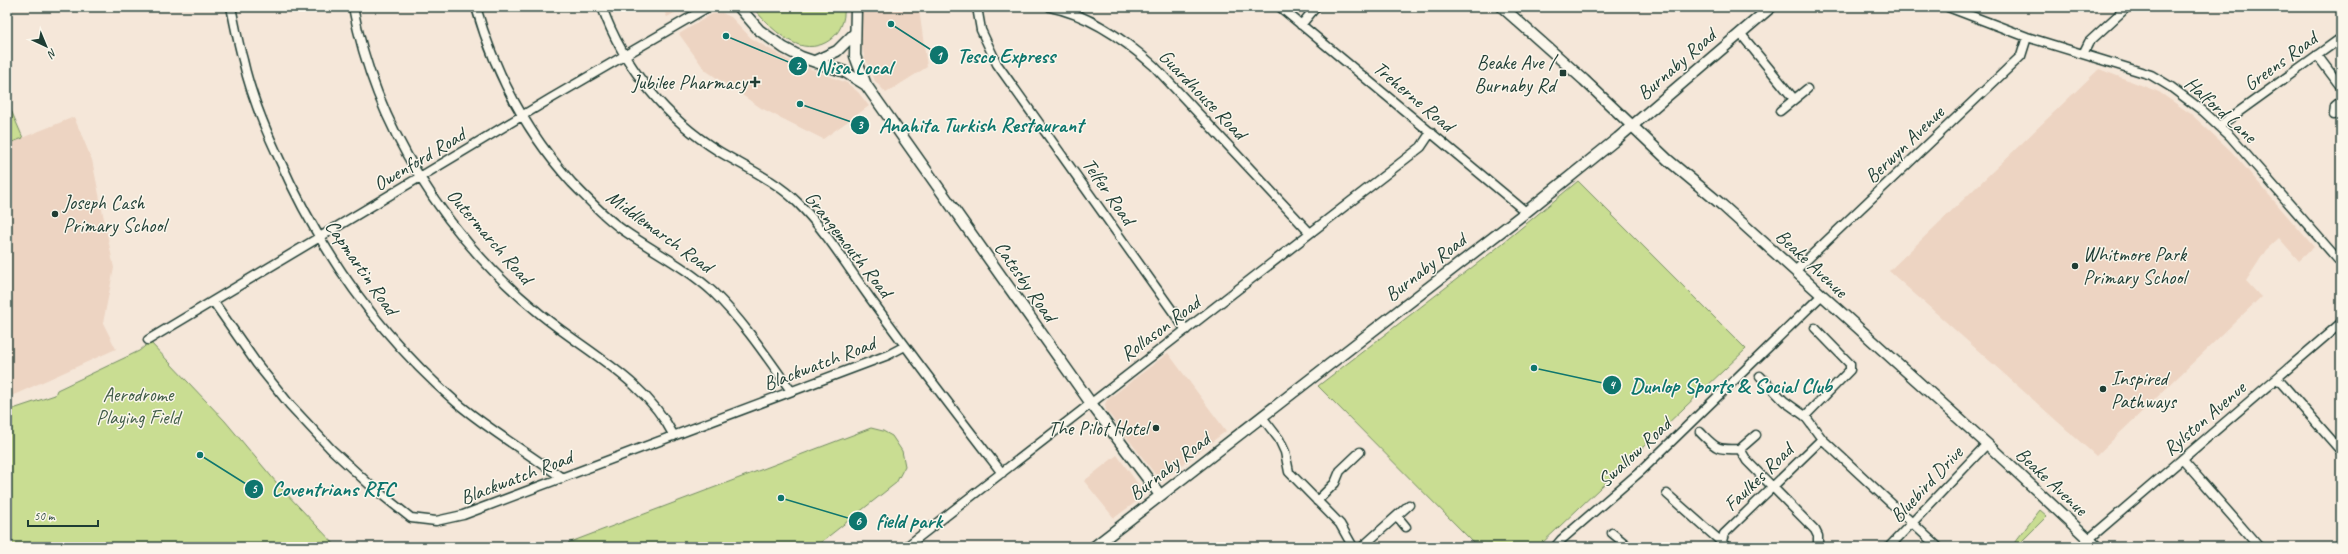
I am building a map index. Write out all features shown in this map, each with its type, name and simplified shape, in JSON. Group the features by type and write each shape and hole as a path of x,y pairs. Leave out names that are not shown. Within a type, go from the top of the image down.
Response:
{"street":[{"name":"Capmartin Road","path":"232,7 243,61 268,134 294,191 319,238 357,297 396,344 429,377 492,429 562,478"},
{"name":"Outermarch Road","path":"353,7 377,90 401,144 421,178 457,230 501,279 539,314 604,360 634,386 661,413 674,436"},
{"name":"Middlemarch Road","path":"476,7 486,42 522,117 553,161 610,220 695,276 732,311 791,391"},
{"name":"Grangemouth Road","path":"602,7 625,55 655,97 680,122 720,152 766,178 798,203 813,220 1002,473"},
{"name":"Owenford Road","path":"148,340 708,7"},
{"name":"Catesby Road","path":"739,7 759,30 784,48 801,57 815,60 845,72 866,85"},
{"name":"Catesby Road","path":"856,7 854,34 855,56 866,85 1090,402 1160,495"},
{"name":"Telfer Road","path":"977,7 981,30 997,64 1186,330"},
{"name":"Guardhouse Road","path":"1050,7 1068,11 1092,22 1134,48 1154,66 1310,233"},
{"name":"Treherne Road","path":"1280,7 1526,212"},
{"path":"1301,25 1316,7"},
{"name":"Beake Avenue","path":"1502,7 1632,126 1987,444 2097,547"},
{"name":"Burnaby Road","path":"1094,547 1526,212 1632,126 1771,7"},
{"name":"Halford Lane","path":"1948,7 2027,37 2151,74 2204,111 2341,263"},
{"path":"2083,54 2089,42 2127,7"},
{"path":"1740,33 1794,99"},
{"path":"815,60 837,51 854,34"},
{"name":"Berwyn Avenue","path":"1795,271 2021,56 2027,37"},
{"name":"Greens Road","path":"2219,126 2341,38"},
{"path":"2317,54 2341,87"},
{"path":"1780,111 1807,89"},
{"path":"2334,115 2335,106 2341,102"},
{"name":"Rollason Road","path":"906,547 1002,473 1090,402 1186,330 1420,147 1431,132"},
{"name":"Swallow Road","path":"1555,547 1642,470 1821,296"},
{"name":"Blackwatch Road","path":"213,301 257,364 290,405 331,449 371,486 411,518 426,521 454,518 888,355 906,346"},
{"name":"Rylston Avenue","path":"2089,539 2341,323"},
{"path":"1805,416 1850,370 1850,364 1816,328"},
{"path":"1760,376 1784,401 1805,416 1822,440 1938,547"},
{"path":"2277,378 2341,452"},
{"path":"1262,417 1279,439 1285,452 1289,472 1340,524 1353,547"},
{"path":"1700,432 1716,448 1740,449 1756,434"},
{"name":"Faulkes Road","path":"1724,544 1724,534 1822,440"},
{"name":"Bluebird Drive","path":"1890,547 1987,444"},
{"path":"1740,449 1747,461 1815,530 1818,536 1818,547"},
{"path":"1317,501 1335,483 1340,471 1360,452"},
{"path":"2182,459 2259,547"},
{"path":"1666,494 1717,540 1724,544"},
{"path":"1362,547 1409,505"},
{"path":"1397,516 1406,527"},
{"path":"1612,533 1629,547"}],"shaded area":[{"path":"662,7 686,7 667,17"},
{"path":"861,7 936,7 919,9 927,67 886,93 875,81 864,57 861,40"},
{"path":"722,13 731,17 751,38 788,60 847,83 858,92 869,106 823,139 761,108 705,70 679,34 712,14"},
{"name":"Whitmore Park Primary School","path":"2099,69 2159,92 2191,114 2231,151 2314,247 2299,261 2279,238 2266,250 2246,281 2261,297 2096,456 1889,271"},
{"name":"Joseph Cash Primary School","path":"74,117 92,160 114,268 103,323 116,349 7,398 7,144"},
{"path":"1168,353 1226,431 1165,478 1158,478 1106,410 1105,404 1107,400"},
{"path":"1117,455 1143,491 1140,499 1114,518 1084,481"}],"green space":[{"path":"752,7 844,7 844,17 841,26 830,40 822,44 804,46 794,43 782,36"},
{"path":"7,101 23,138 7,144"},
{"path":"1578,181 1746,349 1538,547 1478,547 1318,386 1492,252"},
{"name":"Aerodrome Playing Field","path":"150,342 225,421 281,488 337,547 7,547 7,411 55,395 57,390 139,351"},
{"path":"871,428 883,431 892,436 902,451 905,466 896,483 815,547 572,547 568,543"},
{"path":"2040,510 2047,516 2016,547 2011,547"}],"place":[{"name":"Tesco Express","path":"891,24"},
{"name":"Nisa Local","path":"726,36"},
{"name":"Beake Ave / Burnaby Rd","path":"1563,73"},
{"name":"Jubilee Pharmacy","path":"755,82"},
{"name":"Anahita Turkish Restaurant","path":"800,104"},
{"name":"Joseph Cash Primary School","path":"55,214"},
{"name":"Whitmore Park Primary School","path":"2075,266"},
{"name":"Dunlop Sports & Social Club","path":"1534,368"},
{"name":"Inspired Pathways","path":"2103,389"},
{"name":"The Pilot Hotel","path":"1156,428"},
{"name":"Coventrians RFC","path":"200,455"},
{"name":"field park","path":"781,498"}]}
